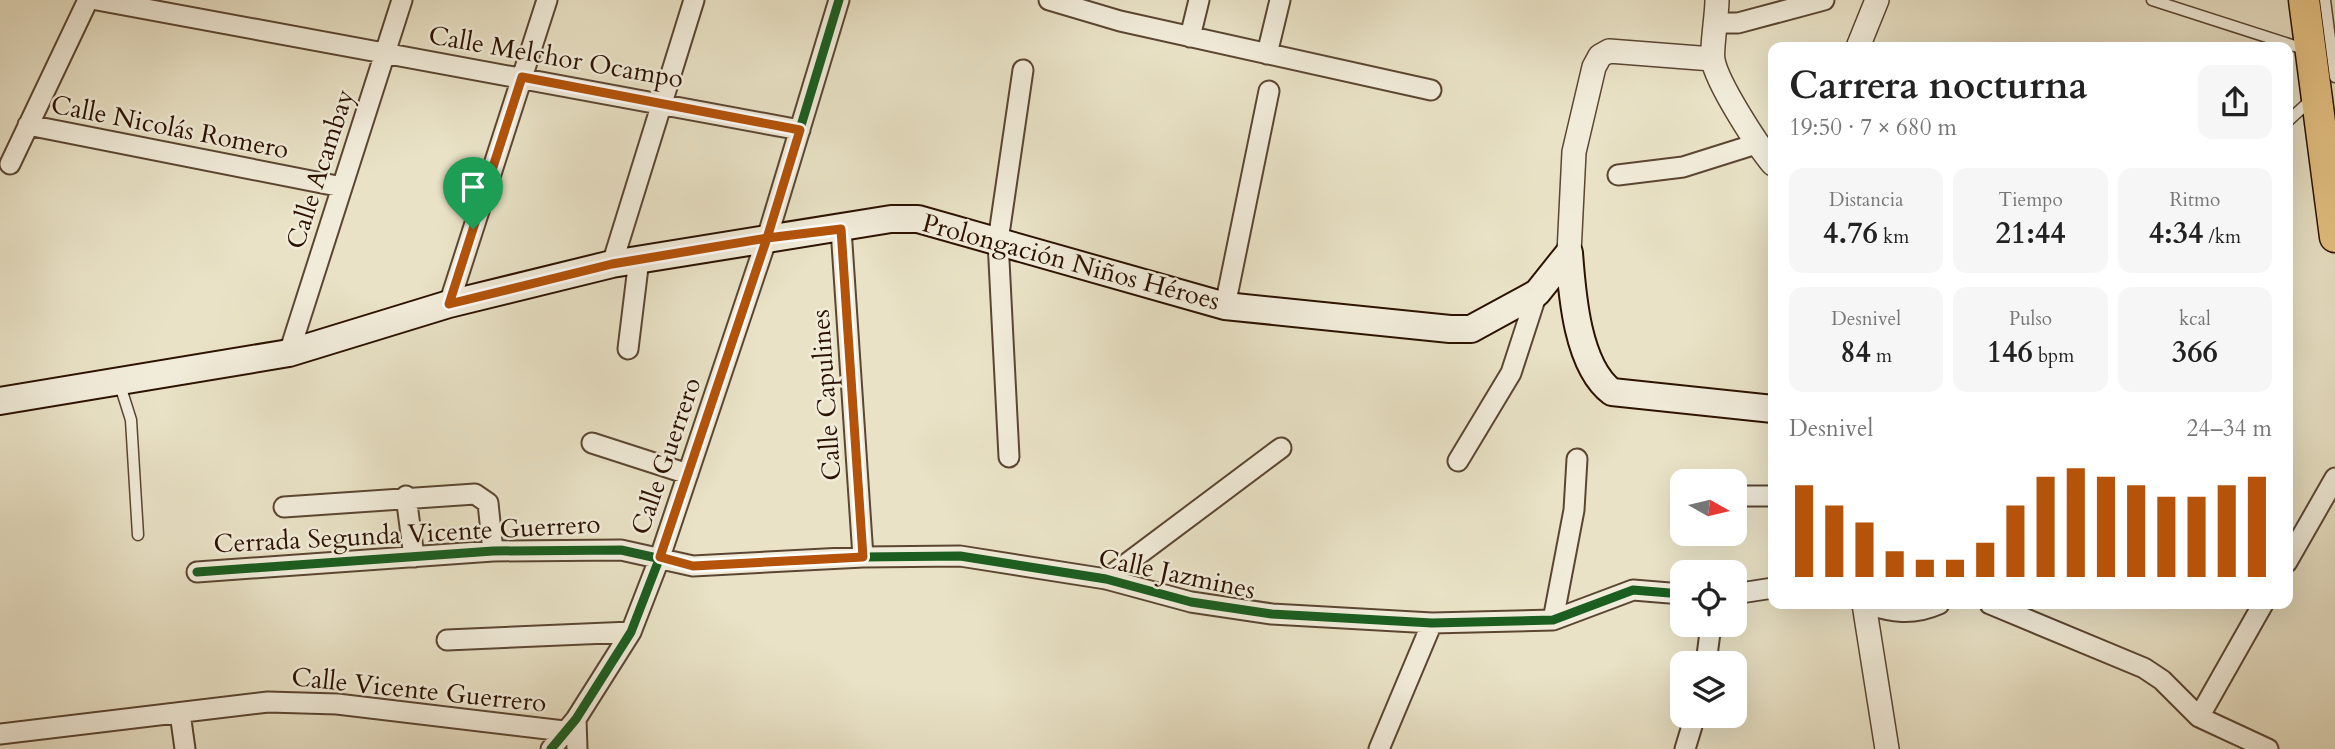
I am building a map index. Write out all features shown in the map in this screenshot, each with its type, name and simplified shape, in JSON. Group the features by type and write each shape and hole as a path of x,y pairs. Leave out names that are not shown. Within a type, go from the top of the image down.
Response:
{"main road":[{"path":"2304,0 2310,50 2325,86 2335,237"},
{"name":"Prolongación Niños Héroes","path":"0,401 289,354 449,304 612,264 891,219 918,219 1225,306 1461,329 1482,324 1537,293 1569,253"},
{"path":"1569,253 1573,304 1583,339 1601,384 1612,392 1768,408"}],"street":[{"path":"10,164 88,0"},
{"name":"Calle Melchor Ocampo","path":"97,0 662,102 800,130"},
{"name":"Calle Acambay","path":"289,354 402,0"},
{"path":"449,304 547,0"},
{"path":"612,264 694,0"},
{"name":"Calle Guerrero","path":"551,749 570,725 631,632 660,557 767,238 839,0"},
{"path":"1190,37 1199,0"},
{"path":"1267,54 1280,0"},
{"path":"1717,0 1718,23 1712,59 1756,144 1768,158"},
{"path":"1718,23 1738,23 1824,0"},
{"path":"1860,42 1877,0"},
{"path":"1060,2 1190,37 1431,90"},
{"path":"1569,253 1574,152 1594,67 1600,56 1609,51 1712,59"},
{"path":"1009,457 998,241 1023,70"},
{"path":"1225,306 1269,91"},
{"name":"Calle Nicolás Romero","path":"28,125 342,187"},
{"path":"1618,175 1683,167 1756,144"},
{"name":"Calle Capulines","path":"841,229 863,557"},
{"path":"628,349 639,259"},
{"path":"1458,461 1511,373 1537,293"},
{"path":"592,443 688,474"},
{"path":"1106,579 1281,448"},
{"path":"1553,620 1574,510 1577,459"},
{"path":"2293,552 2335,478"},
{"path":"284,506 406,496 475,494 488,503 493,551"},
{"path":"406,496 414,556"},
{"path":"1747,496 1768,496"},
{"name":"Cerrada Segunda Vicente Guerrero","path":"197,572 493,551 621,550 660,557"},
{"name":"Calle Jazmines","path":"660,557 693,566 863,557 960,556 1106,579 1191,602 1272,614 1432,623 1553,620 1633,590 1670,593"},
{"path":"1747,592 1768,589"},
{"path":"1865,609 1887,749"},
{"path":"1881,609 1908,614 1924,609"},
{"path":"2002,609 2144,668 2162,680 2199,717 2268,749"},
{"path":"2199,717 2260,609"},
{"path":"1379,749 1432,623"},
{"path":"447,640 631,632"},
{"name":"Calle Vicente Guerrero","path":"0,734 268,702 337,704 570,725"},
{"path":"180,712 185,749"},
{"path":"570,725 577,749"},
{"path":"1685,749 1691,728"}],"lane":[{"path":"2151,0 2285,42"},
{"path":"2293,115 2325,86 2325,0"},
{"path":"2293,45 2310,50"},
{"path":"118,382 131,420 138,536"}],"cycle path":[{"path":"551,749 576,719 631,632 660,557 767,238 839,0"},
{"path":"197,572 493,551 621,550 693,566 863,557 960,556 1106,579 1191,602 1272,614 1432,623 1553,620 1633,590 1670,593"}],"route":[{"path":"473,229 449,304 612,264 767,238 660,557 693,566 863,557 841,229 767,238 800,130 522,77 473,229"}]}
